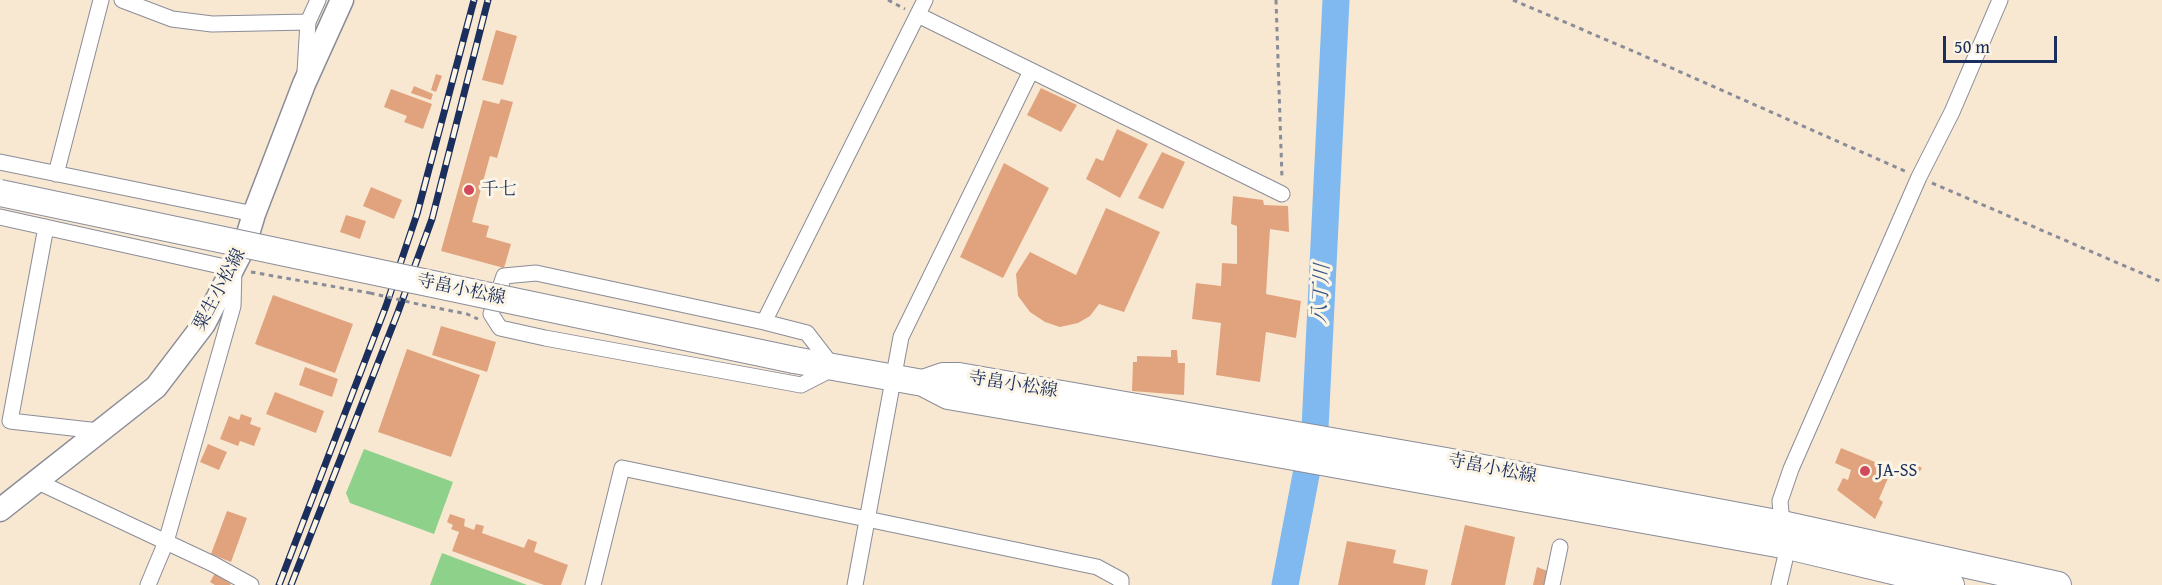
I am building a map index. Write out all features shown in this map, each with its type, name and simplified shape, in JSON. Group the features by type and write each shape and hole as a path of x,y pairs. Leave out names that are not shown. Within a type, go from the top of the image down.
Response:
{"main road":[{"name":"粟生小松線","path":"0,510 156,387 204,324 244,247 254,214 304,84 342,0"},
{"name":"寺畠小松線","path":"0,193 834,368 923,383 943,376 959,376 1146,419 2058,585"},
{"name":"寺畠小松線","path":"1785,535 1951,585"}],"street":[{"path":"56,174 101,0"},
{"path":"122,0 172,19 212,24 308,22"},
{"path":"304,84 308,22 318,0"},
{"path":"764,322 925,0"},
{"path":"1779,585 1785,535 1780,501 1791,469 1919,177 1952,112 2000,0"},
{"path":"918,15 1282,194"},
{"path":"855,585 901,336 1031,71"},
{"path":"0,162 254,214"},
{"path":"0,217 234,268 233,306 166,542 148,585"},
{"path":"46,227 10,421 99,431"},
{"path":"536,273 764,322 807,333 834,368 801,385 500,328 491,314 504,276 536,273"},
{"path":"593,585 622,468 1097,567 1121,580 1121,585"},
{"path":"36,481 213,564 251,585"},
{"path":"1552,585 1560,546"}],"path":[{"path":"1276,0 1282,194"},
{"path":"1514,0 2162,282"},
{"path":"234,268 467,314"}],"green space":[{"path":"364,449 453,482 434,534 350,503 346,493"},
{"path":"442,553 527,585 430,585"}],"building":[{"path":"496,30 517,36 503,85 482,80"},
{"path":"436,74 442,76 436,92 431,90"},
{"path":"414,86 433,94 431,100 411,93"},
{"path":"1041,88 1077,105 1061,132 1027,115"},
{"path":"391,89 432,104 423,129 404,122 407,116 384,107"},
{"name":"千七","path":"501,99 513,102 497,158 490,156 472,222 489,226 486,237 511,244 504,268 441,251 483,100 499,104"},
{"path":"1117,129 1148,144 1120,198 1086,179 1096,158 1103,161"},
{"path":"1162,152 1185,162 1163,209 1138,198"},
{"path":"1004,163 1049,188 1003,278 960,257"},
{"path":"371,187 402,200 394,219 363,206"},
{"path":"1233,196 1263,200 1264,205 1288,206 1289,232 1270,229 1266,294 1301,301 1296,338 1266,332 1260,382 1216,375 1221,323 1192,319 1196,283 1221,286 1222,263 1237,264 1237,226 1231,224"},
{"path":"1106,208 1160,232 1124,312 1099,304 1090,316 1078,323 1060,327 1045,322 1030,312 1018,296 1016,274 1030,252 1076,275"},
{"path":"346,215 366,221 360,239 340,232"},
{"path":"273,295 353,324 335,373 255,344"},
{"path":"441,326 496,342 487,372 432,355"},
{"path":"407,349 480,375 451,457 378,432"},
{"path":"1171,350 1177,350 1178,363 1185,363 1184,395 1132,391 1133,362 1137,362 1137,356 1171,357"},
{"path":"305,367 338,379 332,397 299,385"},
{"path":"275,392 324,411 316,433 266,414"},
{"path":"241,414 252,418 250,424 261,428 254,446 240,441 238,446 220,439 229,416 239,420"},
{"path":"208,444 227,452 219,470 200,462"},
{"path":"1841,448 1892,469 1879,499 1883,502 1875,519 1837,490 1843,478 1848,480 1851,470 1835,463"},
{"path":"1914,464 1922,468 1918,474 1911,471"},
{"path":"227,511 247,518 231,562 211,554"},
{"path":"450,514 465,519 464,526 474,530 476,524 484,526 482,533 524,548 528,539 537,542 534,552 568,565 561,585 544,585 452,551 459,532 451,529 453,525 447,522"},
{"path":"1465,525 1515,537 1505,585 1451,585"},
{"path":"1347,541 1396,550 1393,563 1428,570 1425,585 1338,585"},
{"path":"1537,567 1550,572 1547,585 1533,585"},
{"path":"215,573 231,584 215,585 210,582"}],"waterway":[{"name":"八丁川","path":"1285,585 1315,428 1336,0"}],"railway":[{"path":"279,585 386,306 417,214 474,0"},
{"path":"291,585 432,219 488,0"}],"place":[{"name":"千七","path":"469,190"},
{"name":"JA-SS","path":"1865,471"}]}
